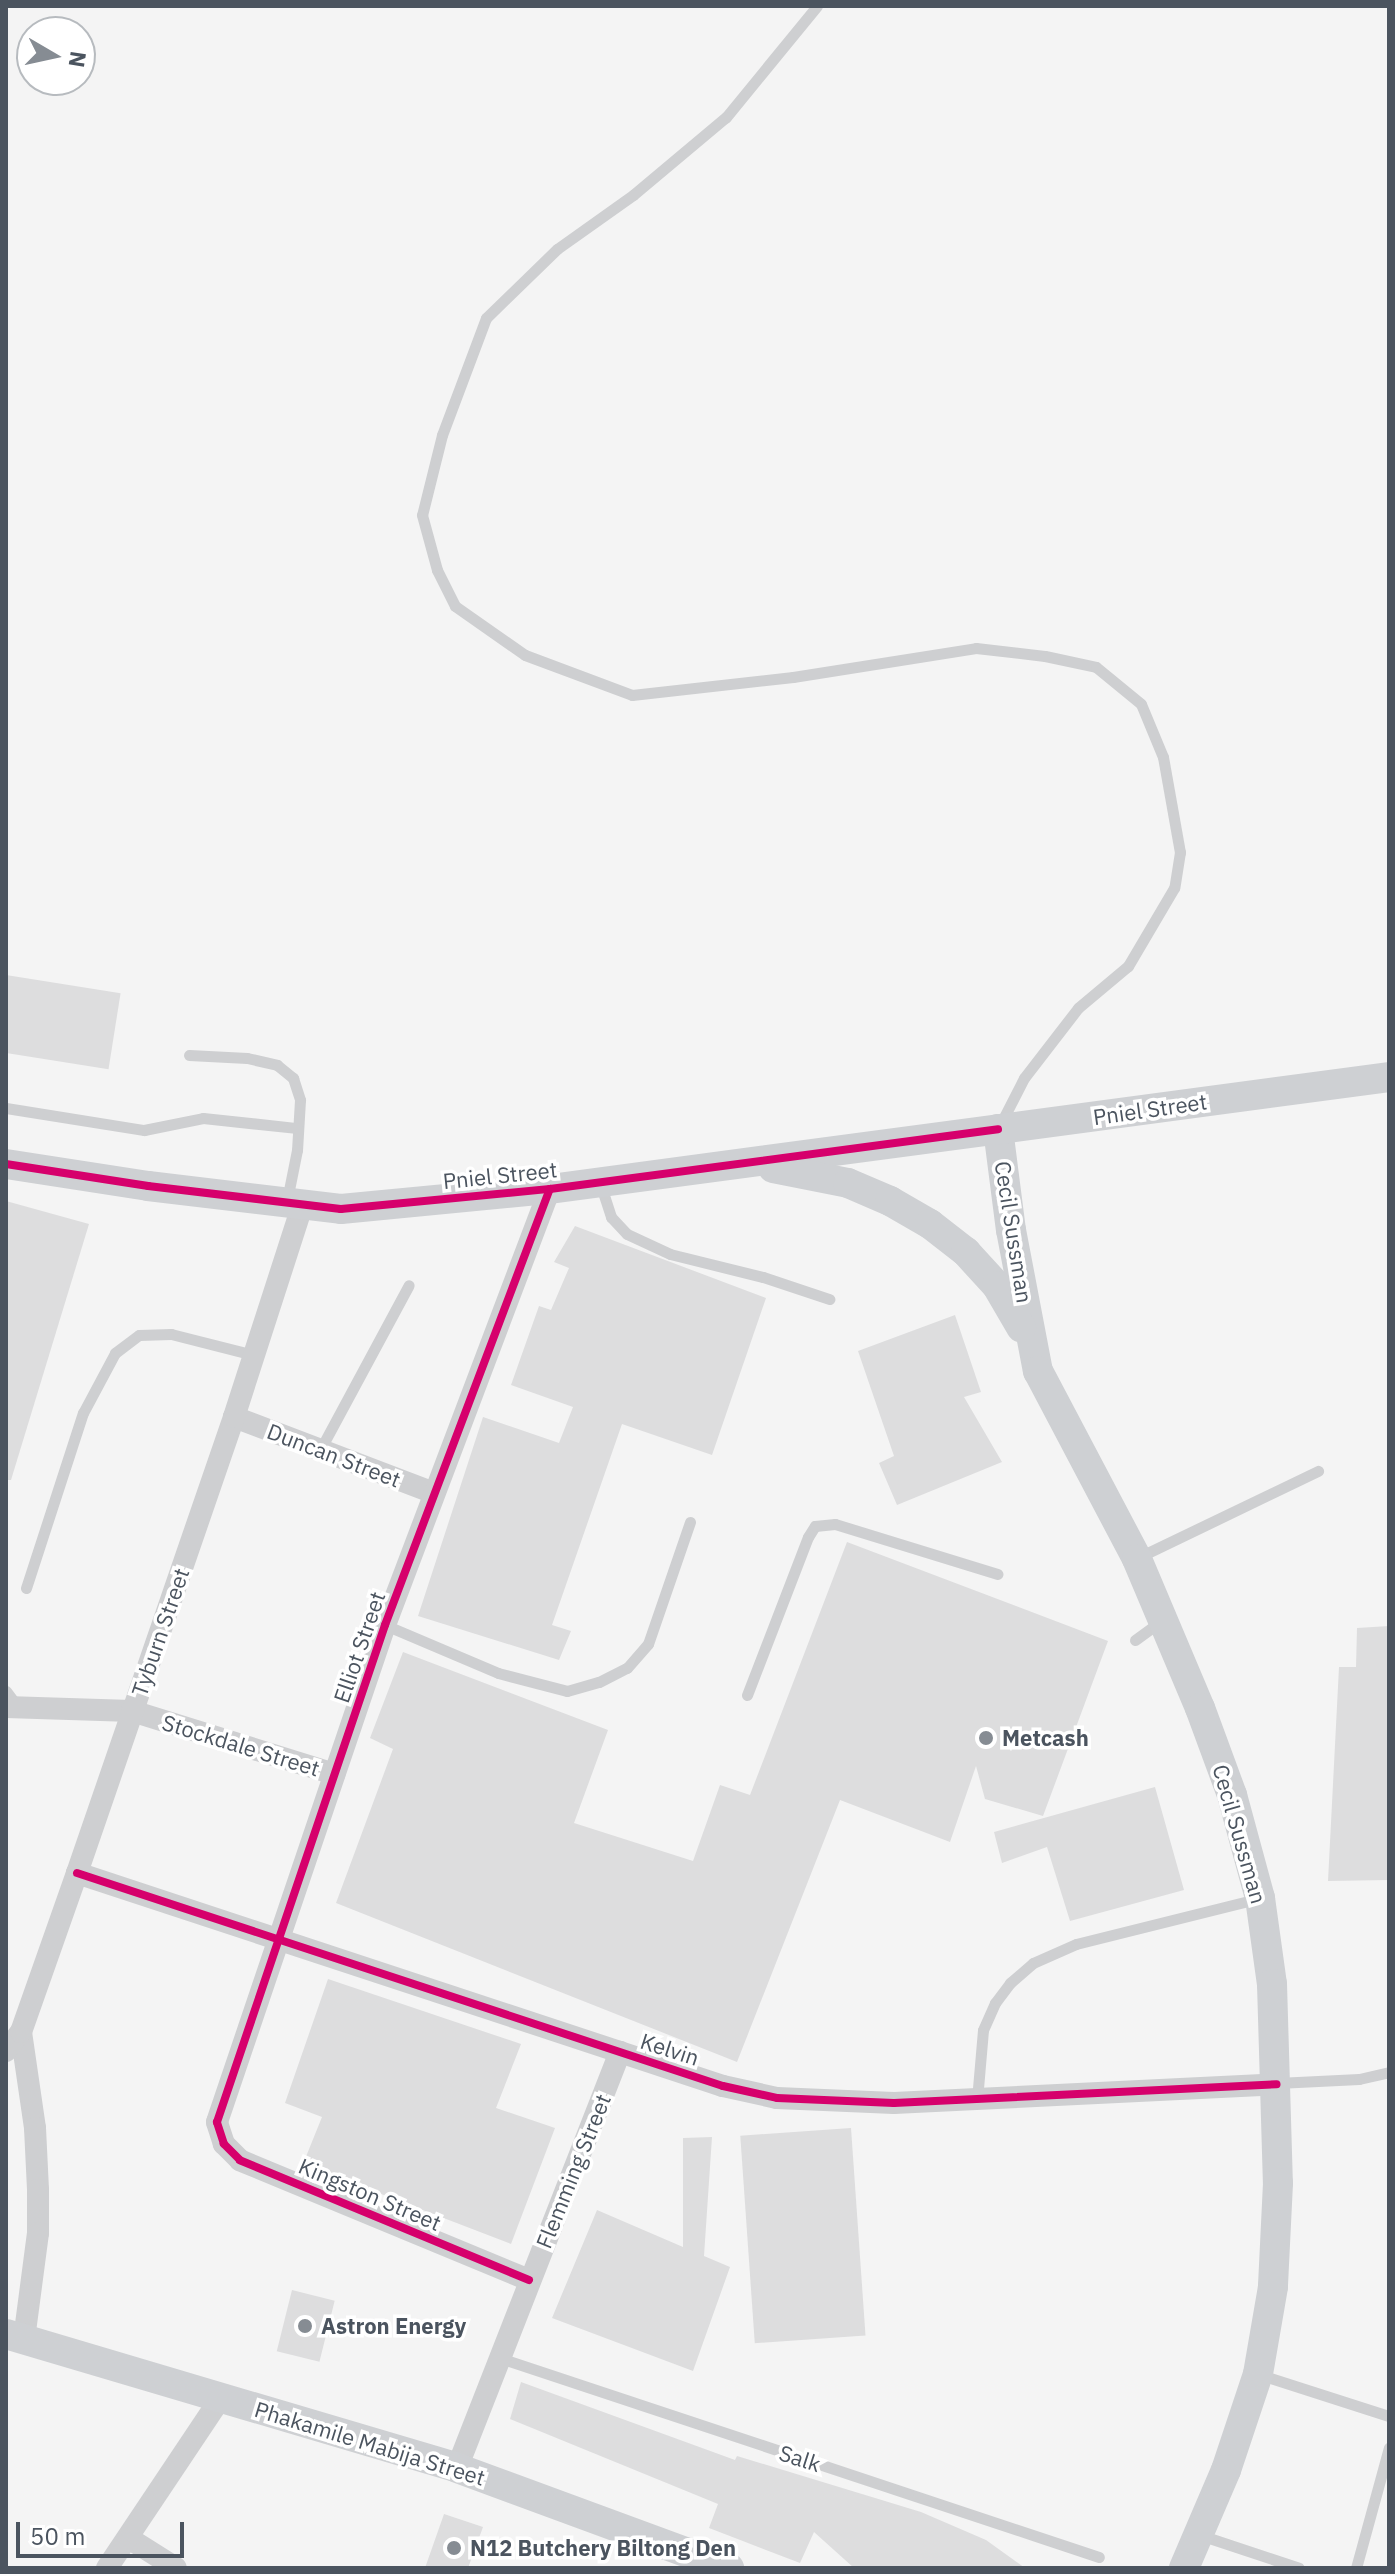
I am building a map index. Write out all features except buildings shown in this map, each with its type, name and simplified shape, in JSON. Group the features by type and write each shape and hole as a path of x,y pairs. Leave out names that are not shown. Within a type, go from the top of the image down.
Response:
{"main road":[{"name":"Pniel Street","path":"6,1164 294,1206 367,1207 550,1189 1389,1077"},
{"name":"Cecil Sussman","path":"998,1129 1011,1230 1038,1371 1137,1559 1200,1708 1221,1766 1260,1898 1272,1984 1277,2084 1273,2287 1258,2374 1226,2470 1184,2568"},
{"path":"667,1172 757,1166 803,1171 848,1183 890,1201 954,1243 997,1286 1021,1327 1038,1371"},
{"name":"Phakamile Mabija Street","path":"15,2337 457,2468 729,2568"}],"street":[{"name":"Elliot Street","path":"217,2122 385,1625 550,1189"},
{"name":"Tyburn Street","path":"6,2051 77,1873 234,1417 294,1206"},
{"name":"Duncan Street","path":"234,1417 434,1493"},
{"name":"Stockdale Street","path":"10,1702 132,1711 334,1774"},
{"name":"Kelvin","path":"77,1873 723,2086 777,2098 894,2103 1277,2084"},
{"path":"15,2337 38,2233 35,2128 18,2018"},
{"name":"Flemming Street","path":"457,2468 620,2052"},
{"name":"Kingston Street","path":"217,2122 224,2144 240,2160 529,2280"},
{"path":"107,2568 130,2539 222,2396"},
{"path":"130,2539 176,2568"}],"lane":[{"path":"817,6 726,117 633,195 557,249 486,318 442,435 422,515 437,570 455,606 525,655 632,695 793,677 976,648 1045,656 1096,667 1141,704 1163,757 1180,852 1174,888 1128,966 1078,1008 1024,1078 998,1129"},
{"path":"189,1055 247,1058 277,1065 293,1078 300,1100 294,1206"},
{"path":"6,1108 144,1130 203,1118 297,1128"},
{"path":"599,1181 611,1217 627,1234 670,1254 763,1277 829,1299"},
{"path":"320,1450 409,1285"},
{"path":"26,1588 83,1413 115,1353 139,1335 171,1334 254,1355"},
{"path":"1137,1559 1318,1471"},
{"path":"385,1625 498,1673 567,1691 599,1682 627,1668 648,1644 690,1522"},
{"path":"747,1695 815,1526 835,1524 998,1574"},
{"path":"1135,1640 1161,1621"},
{"path":"977,2100 983,2030 1002,1993 1033,1963 1076,1944 1260,1898"},
{"path":"1277,2084 1359,2079 1389,2072"},
{"name":"Salk","path":"500,2358 1099,2557"},
{"path":"1258,2374 1389,2416"},
{"path":"1356,2568 1389,2447"},
{"path":"1199,2535 1299,2568"}],"cycle path":[{"path":"6,1164 148,1186 341,1209 550,1189 998,1129"},
{"path":"529,2280 240,2160 224,2144 217,2122 385,1625 550,1189"},
{"path":"77,1873 723,2086 777,2098 894,2103 1277,2084"}],"place":[{"name":"Metcash","path":"986,1738"},
{"name":"Astron Energy","path":"305,2326"},
{"name":"N12 Butchery Biltong Den","path":"454,2548"}]}
